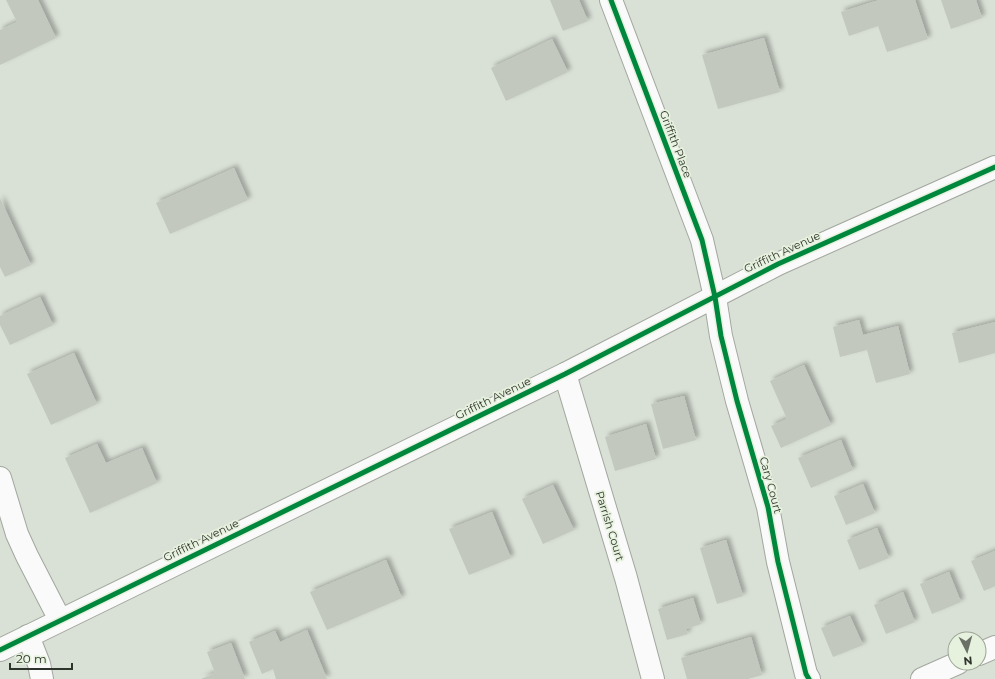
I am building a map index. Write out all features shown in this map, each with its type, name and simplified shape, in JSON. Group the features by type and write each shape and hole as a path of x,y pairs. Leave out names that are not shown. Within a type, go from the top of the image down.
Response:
{"street":[{"name":"Griffith Place","path":"611,0 702,240 715,297"},
{"name":"Griffith Avenue","path":"0,650 565,374 778,264 995,166"},
{"name":"Cary Court","path":"715,297 721,336 736,401 768,507 778,562 806,674 809,679"},
{"name":"Parrish Court","path":"565,374 626,578 653,679"},
{"path":"0,478 17,534 60,620"},
{"path":"28,636 39,664 42,679"},
{"path":"922,679 947,668"}],"building":[{"path":"6,0 38,0 56,38 0,65 0,30 17,22"},
{"path":"550,0 579,0 588,21 563,31"},
{"path":"879,0 915,0 928,39 887,52 878,26 849,36 841,12"},
{"path":"941,0 976,0 982,18 951,29"},
{"path":"764,38 780,92 718,109 702,55"},
{"path":"552,39 568,72 506,101 491,68"},
{"path":"234,168 248,200 170,234 156,203"},
{"path":"0,198 31,265 5,277 0,267"},
{"path":"40,297 53,325 10,345 0,325 0,316"},
{"path":"859,320 863,335 898,326 910,374 876,383 867,350 840,357 833,327"},
{"path":"995,322 995,353 959,363 952,333"},
{"path":"74,353 97,404 51,425 27,374"},
{"path":"804,365 831,425 781,448 771,426 787,419 770,381"},
{"path":"684,396 696,440 663,449 651,404"},
{"path":"646,424 656,459 615,471 605,437"},
{"path":"841,440 853,470 811,488 798,458"},
{"path":"97,444 106,463 142,448 157,483 90,513 65,458"},
{"path":"863,484 875,513 846,525 834,496"},
{"path":"553,485 574,530 543,544 522,499"},
{"path":"492,512 511,558 469,575 449,529"},
{"path":"877,528 889,558 859,570 847,540"},
{"path":"726,540 743,596 717,604 700,548"},
{"path":"995,551 995,586 984,591 971,561"},
{"path":"386,560 402,598 327,630 310,592"},
{"path":"949,572 961,602 932,614 920,584"},
{"path":"903,592 915,622 886,634 874,605"},
{"path":"693,598 701,624 686,629 688,634 667,640 658,609"},
{"path":"850,616 863,645 833,657 821,628"},
{"path":"307,630 327,679 276,679 273,669 262,674 249,642 275,631 280,642"},
{"path":"751,637 762,675 748,679 687,679 681,658"},
{"path":"231,643 245,679 201,679 215,673 207,652"}],"cycle path":[{"path":"611,0 702,240 715,297 721,336 737,401 768,507 778,562 806,674 809,679"},
{"path":"0,650 565,374 778,264 995,167"}]}
